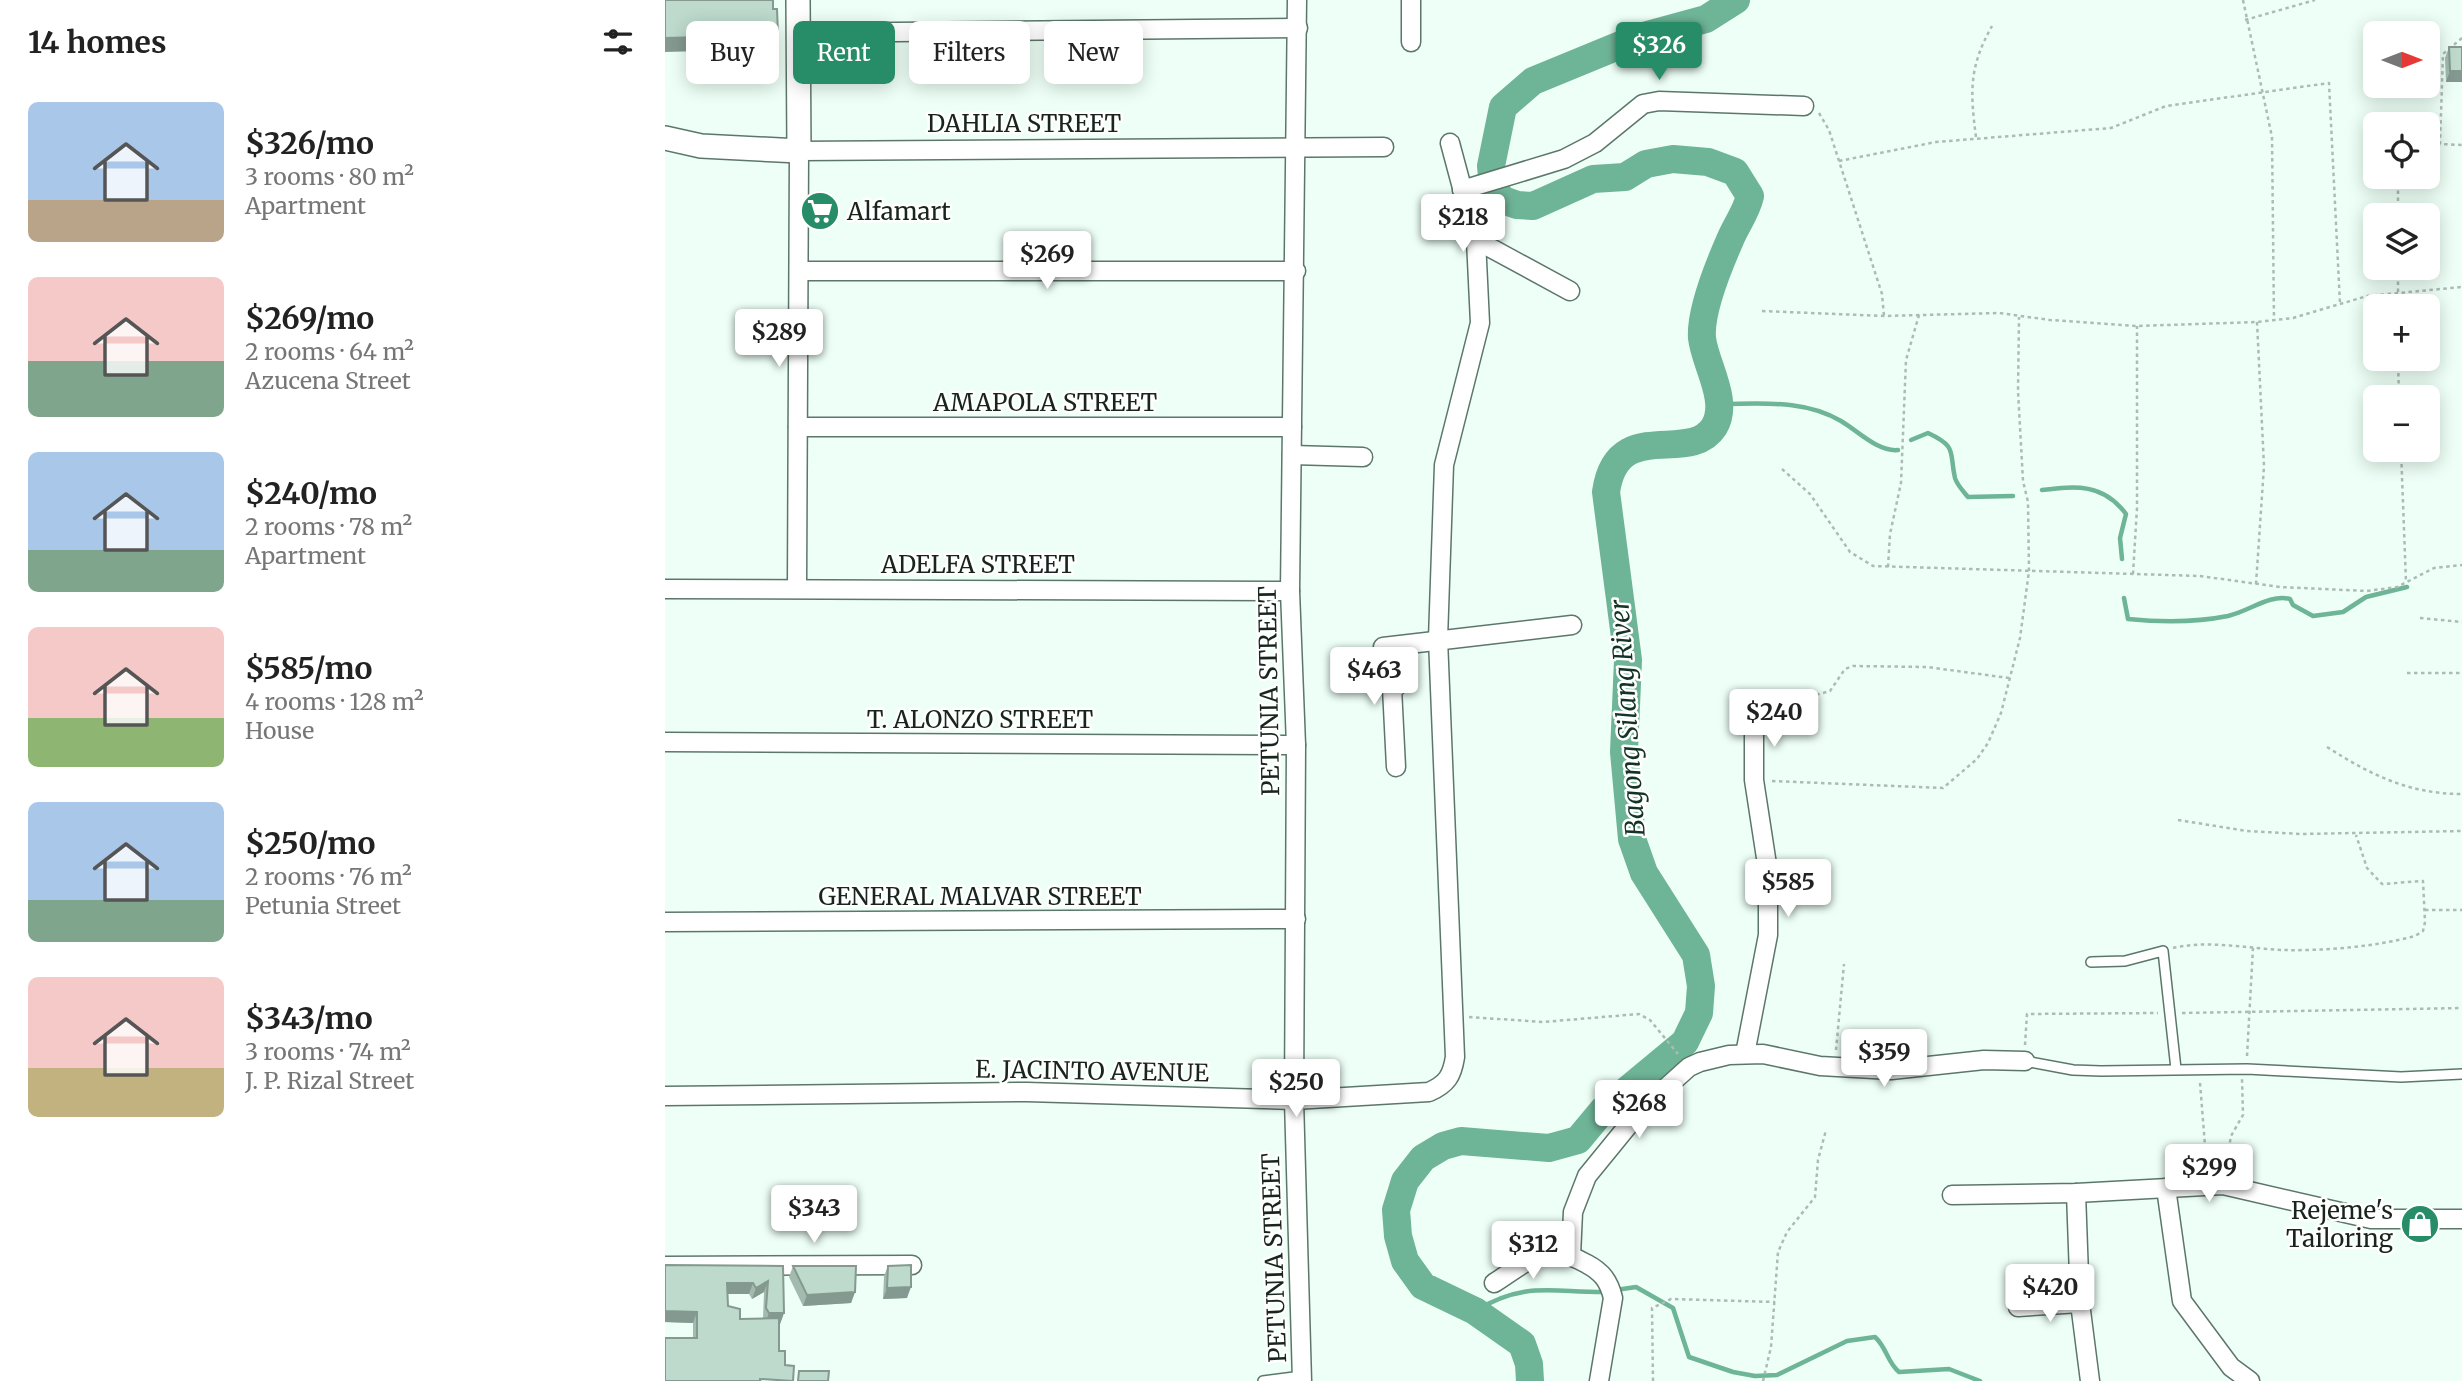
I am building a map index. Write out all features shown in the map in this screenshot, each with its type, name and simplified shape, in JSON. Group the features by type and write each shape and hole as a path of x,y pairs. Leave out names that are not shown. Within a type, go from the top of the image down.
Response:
{"street":[{"path":"798,0 798,21"},
{"name":"PETUNIA STREET","path":"1297,0 1296,271 1290,591 1296,745 1294,1100 1302,1378"},
{"path":"1411,0 1411,42"},
{"path":"895,32 1298,28"},
{"path":"797,587 798,84"},
{"path":"1462,190 1582,151 1643,104 1659,101 1804,106"},
{"name":"DAHLIA STREET","path":"665,138 701,146 799,151 1384,148"},
{"name":"E. JACINTO AVENUE","path":"665,1096 1027,1092 1294,1100 1429,1092 1444,1085 1452,1073 1455,1057 1438,639 1444,465 1480,323 1476,240 1450,143"},
{"path":"1476,240 1570,291"},
{"path":"799,271 1296,271"},
{"name":"AMAPOLA STREET","path":"798,427 1292,427"},
{"path":"1292,456 1363,457"},
{"name":"ADELFA STREET","path":"665,589 797,587 1290,591"},
{"path":"1396,768 1392,688 1396,687 1390,647 1438,639 1572,625"},
{"path":"1745,1054 1768,935 1768,871 1754,780 1754,717"},
{"name":"T. ALONZO STREET","path":"665,742 1296,745"},
{"name":"GENERAL MALVAR STREET","path":"665,922 1296,919"},
{"path":"1571,1255 1577,1195 1587,1175 1618,1134 1689,1067 1715,1057 1745,1054 1786,1058 1834,1068 1891,1070 1984,1060 2025,1060"},
{"path":"1952,1195 2077,1193 2215,1185 2371,1219 2462,1219"},
{"path":"2166,1188 2182,1301 2231,1367 2250,1381"},
{"path":"2077,1193 2080,1303 2090,1381"},
{"path":"1494,1283 1549,1251 1571,1255 1602,1274 1611,1291 1599,1381"},
{"path":"665,1266 912,1265"},
{"path":"2018,1307 2080,1303"}],"lane":[{"path":"2091,962 2125,961 2164,951 2175,1069"},
{"path":"2025,1060 2073,1070 2244,1069 2402,1077 2462,1074"},
{"path":"1263,1381 1302,1378"}],"path":[{"path":"2242,0 2264,90 2274,160 2274,321"},
{"path":"2245,20 2315,0"},
{"path":"1976,137 1971,94 1973,72 1979,49 1992,26"},
{"path":"2462,38 2443,54 2440,144 2462,145"},
{"path":"1839,161 1976,137 2111,128 2165,106 2329,83 2340,304"},
{"path":"1804,106 1818,112 1824,119 1882,294 1884,316"},
{"path":"2397,280 2397,292"},
{"path":"1762,311 1884,316 1999,313 2137,326 2257,322 2274,321 2397,292 2462,287"},
{"path":"1888,567 1901,483 1906,360 1919,315"},
{"path":"1754,780 1878,783 1943,788 1977,759 1988,743 2001,713 2020,638 2029,571 2028,502 2023,481 2018,391 2019,316"},
{"path":"2256,584 2264,466 2257,322"},
{"path":"2133,575 2137,508 2137,326"},
{"path":"2402,462 2406,504 2406,582"},
{"path":"1782,469 1810,494 1850,552 1862,562 1888,567 2200,576 2307,590 2367,591 2397,587 2434,568 2462,565"},
{"path":"2420,618 2462,622"},
{"path":"1754,717 1768,708 1830,691 1845,669 1853,666 1927,667 2009,679"},
{"path":"2407,673 2462,673"},
{"path":"2327,747 2381,779 2406,788 2462,794"},
{"path":"2178,820 2247,831 2356,835 2462,831"},
{"path":"2164,951 2200,945 2253,948 2344,946 2404,939 2423,931 2423,881 2382,884 2367,867 2356,835"},
{"path":"2425,910 2462,911"},
{"path":"2215,1185 2231,1136 2243,1115 2247,1013 2253,948"},
{"path":"1834,1068 1844,964"},
{"path":"2025,1060 2027,1014 2462,1008"},
{"path":"1452,1016 1543,1022 1639,1014 1650,1020 1685,1062"},
{"path":"2199,1069 2215,1185"},
{"path":"1763,1380 1767,1368 1775,1302 1778,1252 1787,1232 1815,1198 1818,1160 1826,1130"},
{"path":"1653,1381 1652,1308 1671,1298 1775,1302"}],"building":[{"path":"665,0 773,0 773,9 777,9 777,21 686,21 686,37 665,38"},
{"path":"2449,47 2462,47 2462,71 2450,71"},
{"path":"665,1265 783,1266 784,1313 769,1313 766,1308 768,1281 756,1288 753,1283 727,1283 728,1306 740,1309 740,1319 779,1318 779,1351 785,1351 785,1365 794,1366 793,1381 665,1381 665,1338 697,1338 697,1312 665,1311"},
{"path":"911,1265 911,1287 887,1288 888,1266"},
{"path":"793,1266 856,1266 855,1292 807,1295"},
{"path":"799,1371 829,1371 828,1381 798,1381"}],"waterway":[{"name":"Bagong Silang River","path":"1530,1381 1529,1364 1522,1344 1475,1311 1423,1286 1405,1261 1398,1236 1396,1210 1405,1181 1423,1158 1443,1146 1461,1141 1549,1148 1578,1140 1603,1110 1685,1042 1699,1013 1701,986 1696,955 1644,873 1632,839 1624,752 1628,660 1606,492 1613,469 1624,455 1638,448 1688,443 1703,438 1714,427 1718,417 1718,395 1704,349 1702,327 1711,289 1750,196 1735,172 1708,162 1673,159 1646,164 1625,177 1593,179 1533,206 1517,205 1503,200 1493,188 1491,166 1503,107 1533,81 1640,37 1706,19 1736,0"},
{"path":"1720,404 1782,404 1812,409 1841,421 1883,448 1898,450"},
{"path":"1911,440 1928,433 1944,442 1950,451 1956,481 1968,497 2013,496"},
{"path":"2042,490 2088,489 2117,504 2126,514 2120,538 2122,559"},
{"path":"2124,598 2128,619 2178,621 2216,618 2282,598 2290,599 2293,605 2313,616 2343,612 2366,597 2407,587"},
{"path":"1616,1290 1636,1287 1673,1308 1689,1357 1733,1372 1755,1376 1777,1375 1847,1341 1875,1337 1899,1372 1949,1369 1980,1381"},
{"path":"1475,1311 1493,1301 1525,1292 1608,1292"}],"place":[{"name":"Alfamart","path":"820,211"},
{"name":"Rejeme's Tailoring","path":"2420,1224"}]}
